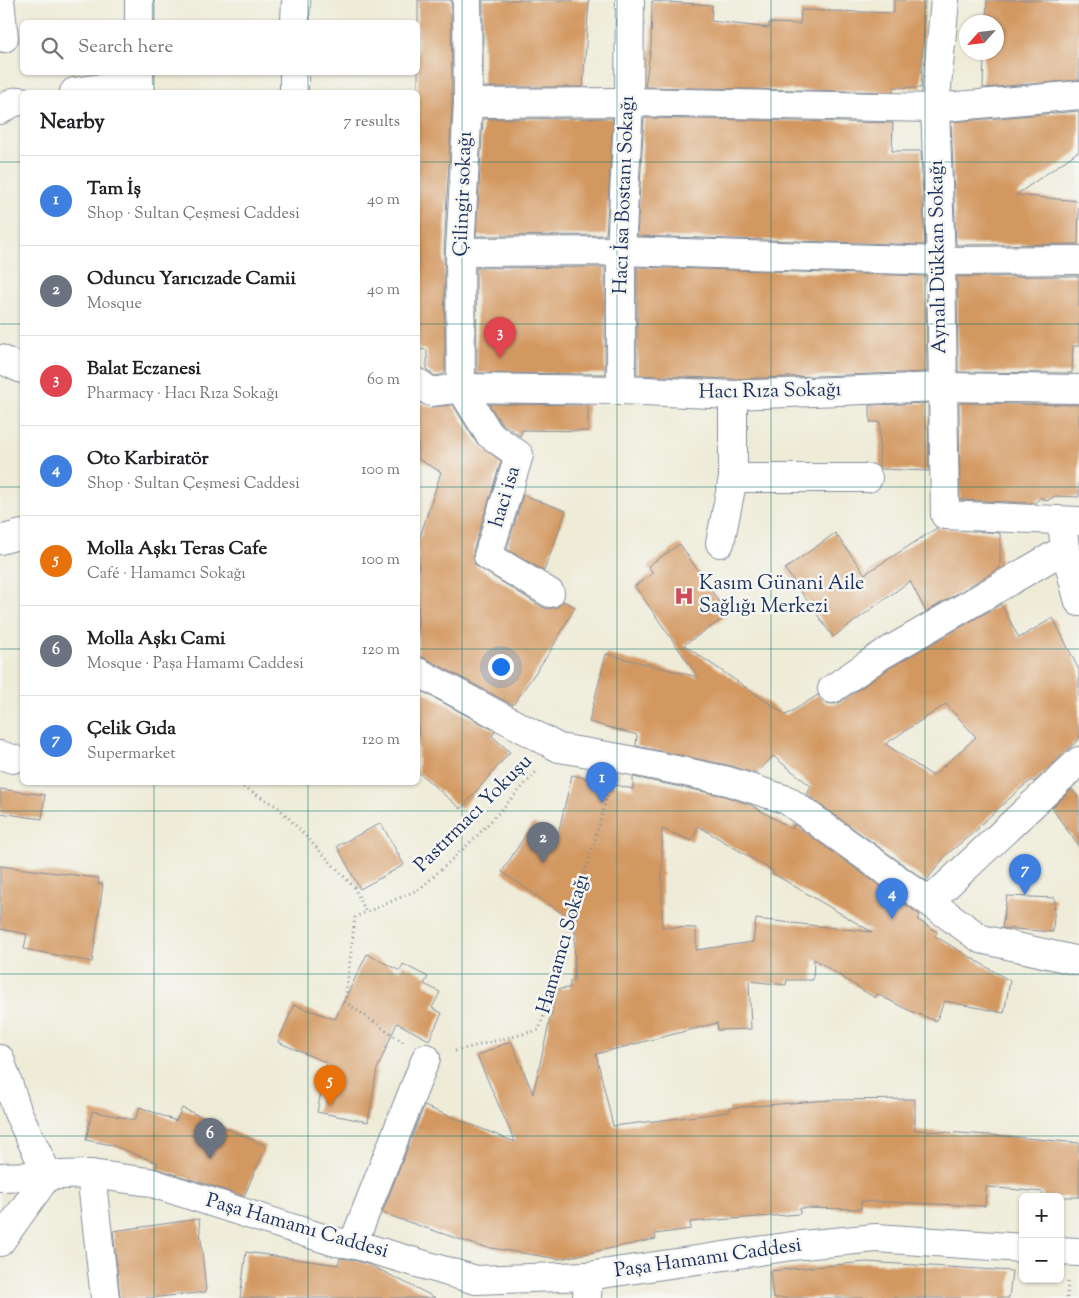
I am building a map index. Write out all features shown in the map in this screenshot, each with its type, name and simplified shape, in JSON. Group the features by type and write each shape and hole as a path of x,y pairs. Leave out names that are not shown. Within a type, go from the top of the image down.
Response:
{"street":[{"path":"0,0 4,38"},
{"path":"139,0 139,20"},
{"path":"295,20 296,0"},
{"name":"Çilingir sokağı","path":"461,388 460,252 468,103 467,0"},
{"name":"Hacı İsa Bostanı Sokağı","path":"621,390 621,250 629,102 630,0"},
{"name":"Aynalı Dükkan Sokağı","path":"945,0 935,108 940,261 944,515 1070,520"},
{"path":"294,75 294,90"},
{"path":"87,90 139,82"},
{"path":"468,103 629,102 935,108 1079,95"},
{"path":"0,110 14,102 20,101"},
{"path":"460,252 621,250 940,261 1079,260"},
{"path":"0,359 20,368"},
{"name":"Hacı Rıza Sokağı","path":"420,384 430,392 461,388 621,390 733,395 942,387 1079,389"},
{"name":"haci isa","path":"461,388 489,434 519,455 488,556 550,593"},
{"path":"720,543 733,478 733,395"},
{"path":"733,478 868,478"},
{"path":"1070,520 1065,549 1079,602"},
{"path":"0,540 20,535"},
{"path":"832,689 880,656 1065,549"},
{"path":"420,673 559,748 619,758 728,781 787,800 981,939 1079,961"},
{"path":"930,901 1079,761"},
{"path":"353,1244 426,1058"},
{"path":"0,1059 18,1114 48,1175 0,1242"},
{"path":"91,1174 105,1298"},
{"name":"Paşa Hamamı Caddesi","path":"0,1177 91,1174 148,1182 308,1234 335,1242 353,1244 473,1289 588,1287 792,1246 876,1238 1019,1248"},
{"path":"1064,1251 1079,1252"}],"path":[{"name":"Pastırmacı Yokuşu","path":"366,912 420,889 476,836 559,748"},
{"name":"Hamamcı Sokağı","path":"426,1058 539,1030 619,758"},
{"path":"240,785 278,807 354,887 366,912 355,917 345,1002 426,1058"}],"building":[{"path":"418,0 451,0 452,103 444,252 445,374 435,376 427,370 427,350 420,349 420,90 418,90 418,75 420,75 420,20 418,20"},
{"path":"483,0 589,0 583,87 483,87"},
{"path":"894,0 925,0 921,88 894,87 893,92 645,87 651,46 652,1 712,5 711,21 769,28 769,23 800,24 801,10 894,13"},
{"path":"987,0 1079,0 1079,80 983,88 984,60 1004,60 1004,15 986,15"},
{"path":"1079,111 1079,151 1016,195 1079,201 1078,244 956,245 951,122"},
{"path":"613,118 606,235 476,236 483,119"},
{"path":"644,118 893,123 892,151 921,151 925,245 637,236"},
{"path":"605,267 605,374 477,373 476,268"},
{"path":"637,267 926,276 927,372 733,379 637,375"},
{"path":"1079,276 1079,346 1073,346 1072,373 958,372 957,277"},
{"path":"420,403 432,407 453,405 476,442 501,461 473,551 475,565 542,607 549,609 557,607 563,601 575,607 551,650 513,705 420,657 420,537 441,472 420,460"},
{"path":"928,403 929,471 881,469 879,467 880,422 870,422 870,405"},
{"path":"959,403 1079,405 1079,497 1055,496 1047,501 1041,497 1035,503 960,500"},
{"path":"489,404 588,405 588,431 522,430 520,436 501,423"},
{"path":"523,495 566,511 544,571 507,549"},
{"path":"937,528 1000,533 1000,568 926,612 910,581 833,637 785,569 835,533 865,574"},
{"path":"680,544 728,615 684,645 786,715 818,695 826,703 834,704 841,702 888,669 1001,604 1019,638 1053,618 1079,670 1079,739 1034,782 1032,780 1021,788 979,828 947,854 926,881 807,795 811,786 773,756 756,774 731,766 636,746 637,735 589,722 606,654 698,677 635,586 653,573 648,566","holes":["946,704 976,737 933,776 885,744"]},
{"path":"420,690 495,731 492,736 510,752 461,809 420,774"},
{"path":"572,775 633,789 633,777 724,796 751,805 792,829 794,824 920,915 918,920 937,932 935,936 1010,981 1004,1013 945,1001 936,1021 908,1010 877,994 875,998 814,959 813,980 787,980 786,985 749,981 751,1029 718,1030 717,1023 596,1054 613,1126 729,1112 729,1108 829,1100 915,1099 915,1130 1079,1143 1079,1197 1064,1197 1064,1193 1043,1193 986,1187 985,1206 861,1201 861,1209 800,1208 800,1214 690,1222 691,1229 655,1234 656,1239 559,1259 479,1246 382,1213 424,1106 515,1142 477,1056 511,1041 533,1094 557,989 570,988 570,981 574,981 575,922 502,872 533,823 557,838","holes":["698,826 773,871 772,873 872,932 756,919 753,942 696,950 696,928 662,927 662,829 692,841"]},
{"path":"0,789 45,795 42,819 0,813"},
{"path":"1072,789 1079,799 1079,847 1052,808"},
{"path":"381,823 404,865 360,889 337,846"},
{"path":"0,866 99,878 98,884 103,884 92,962 24,949 27,934 0,929"},
{"path":"1007,896 1055,898 1053,932 1002,928"},
{"path":"367,954 400,971 403,964 428,977 424,984 440,992 432,1008 442,1013 429,1040 397,1023 377,1069 368,1122 317,1112 327,1063 278,1042 294,1005 335,1019"},
{"path":"140,1107 176,1121 182,1108 266,1146 244,1196 155,1168 158,1163 112,1145 86,1140 92,1111 135,1120"},
{"path":"199,1219 206,1292 150,1298 120,1298 113,1231"},
{"path":"246,1252 338,1265 340,1258 350,1259 370,1265 436,1298 240,1298"},
{"path":"866,1262 1012,1271 1009,1298 773,1298 770,1271"}],"place":[{"name":"Balat Eczanesi","path":"500,358"},
{"name":"Kasım Günani Aile Sağlığı Merkezi","path":"684,596"},
{"name":"Tam İş","path":"602,803"},
{"name":"Oduncu Yarıcızade Camii","path":"543,863"},
{"name":"Çelik Gıda","path":"1025,895"},
{"name":"Oto Karbiratör","path":"892,919"},
{"name":"Molla Aşkı Teras Cafe","path":"330,1106"},
{"name":"Molla Aşkı Cami","path":"210,1159"}]}
